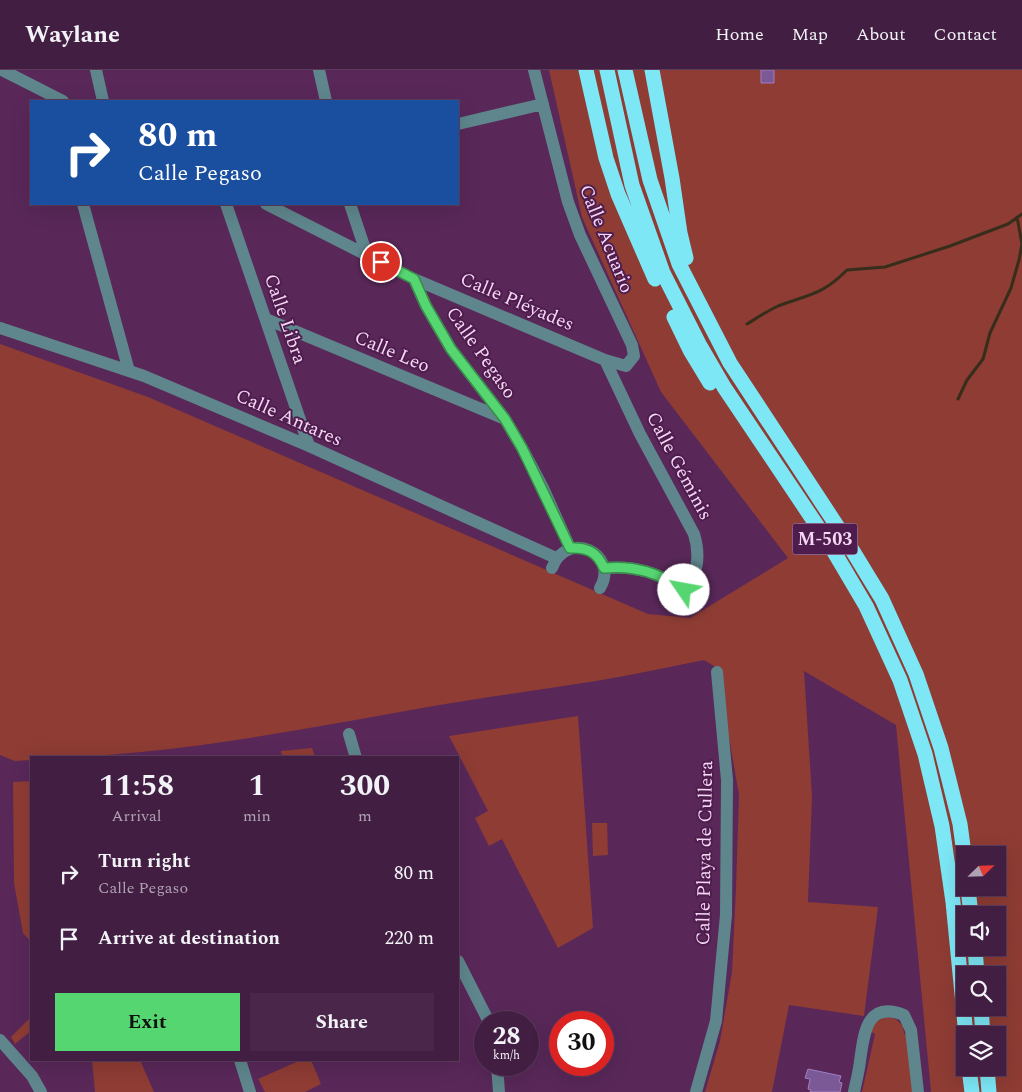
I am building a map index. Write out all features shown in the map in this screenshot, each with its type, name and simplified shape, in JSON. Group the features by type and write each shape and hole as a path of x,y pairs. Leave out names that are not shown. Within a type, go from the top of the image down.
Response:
{"highway":[{"name":"M-503","path":"586,70 606,158 618,194 656,279 690,350 717,394 751,430"},
{"name":"M-503","path":"607,70 632,185 663,274 699,344 751,430 830,546 866,606 900,680 925,754 942,826 953,902 965,1026"},
{"name":"M-503","path":"625,70 650,180 679,264 730,363 882,599 916,674 941,748 960,824 963,846"},
{"name":"M-503","path":"652,70 686,259 730,363"},
{"path":"970,1076 972,1092"},
{"path":"988,1076 989,1092"}],"street":[{"path":"2,70 57,100"},
{"path":"96,70 103,100"},
{"path":"319,70 326,100"},
{"name":"Calle Acuario","path":"534,70 568,202 580,235 632,345 634,356 626,366 605,360"},
{"path":"459,124 543,104"},
{"path":"83,205 129,371"},
{"name":"Calle Libra","path":"226,205 309,446"},
{"path":"268,205 414,279"},
{"path":"350,205 367,255"},
{"name":"Calle Pléyades","path":"414,279 605,360"},
{"name":"Calle Pegaso","path":"414,279 426,306 451,349 505,419 543,488 570,548"},
{"name":"Calle Leo","path":"266,319 505,419"},
{"name":"Calle Antares","path":"0,328 129,371 309,446 554,563 561,552 570,548"},
{"name":"Calle Géminis","path":"604,568 621,566 642,569 666,577 684,590 692,581 696,571 698,549 694,534 640,434 605,360"},
{"path":"570,548 581,547 591,550 600,558 604,568 604,577 600,588"},
{"name":"Calle Playa de Cullera","path":"696,1092 716,1021 726,915 727,780 717,672"},
{"path":"348,734 355,756"},
{"path":"459,963 483,1011"},
{"path":"854,1092 865,1027 881,1012 891,1010 904,1015 911,1030 918,1092"},
{"path":"0,1040 32,1076 42,1092"},
{"path":"240,1061 250,1092"},
{"path":"499,1076 500,1092"}],"shaded area":[{"path":"549,70 1022,70 1022,1092 931,1092 896,725 804,671 812,796 808,902 878,907 864,1016 789,1005 772,1092 705,1092 720,1041 732,972 739,795 717,668 704,660 596,681 449,703 231,741 131,753 81,756 30,756 30,760 15,761 0,755 0,344 148,397 648,614 690,618 788,558 661,392 582,217"},
{"path":"578,716 593,928 558,948 502,839 489,846 475,818 488,811 449,736"},
{"path":"312,748 315,756 282,756 281,751"},
{"path":"30,781 30,941 23,933 14,883 13,782"},
{"path":"592,823 607,823 608,855 593,856"},
{"path":"886,1017 896,1019 903,1026 904,1034 907,1034 913,1092 862,1092 875,1034 871,1032 875,1022"},
{"path":"30,1018 30,1032 15,1044 11,1037"},
{"path":"92,1061 140,1061 154,1092 95,1092"},
{"path":"299,1061 311,1061 321,1084 305,1092 265,1092 258,1079"}],"building":[{"path":"761,70 774,70 774,83 761,83"},
{"path":"808,1069 841,1076 839,1082 842,1083 840,1092 810,1092 811,1090 808,1089 810,1079 805,1078"}],"waterway":[{"path":"747,324 778,306 822,290 847,270 885,267 950,246 1008,224 1022,214"},
{"path":"958,399 967,380 983,359 990,333 1011,288 1022,244 1017,217"}],"route":[{"path":"381,262 414,279 426,306 451,349 505,419 522,448 543,488 570,548 581,547 591,550 600,558 604,568 621,566 642,569 666,577 684,590"}]}
